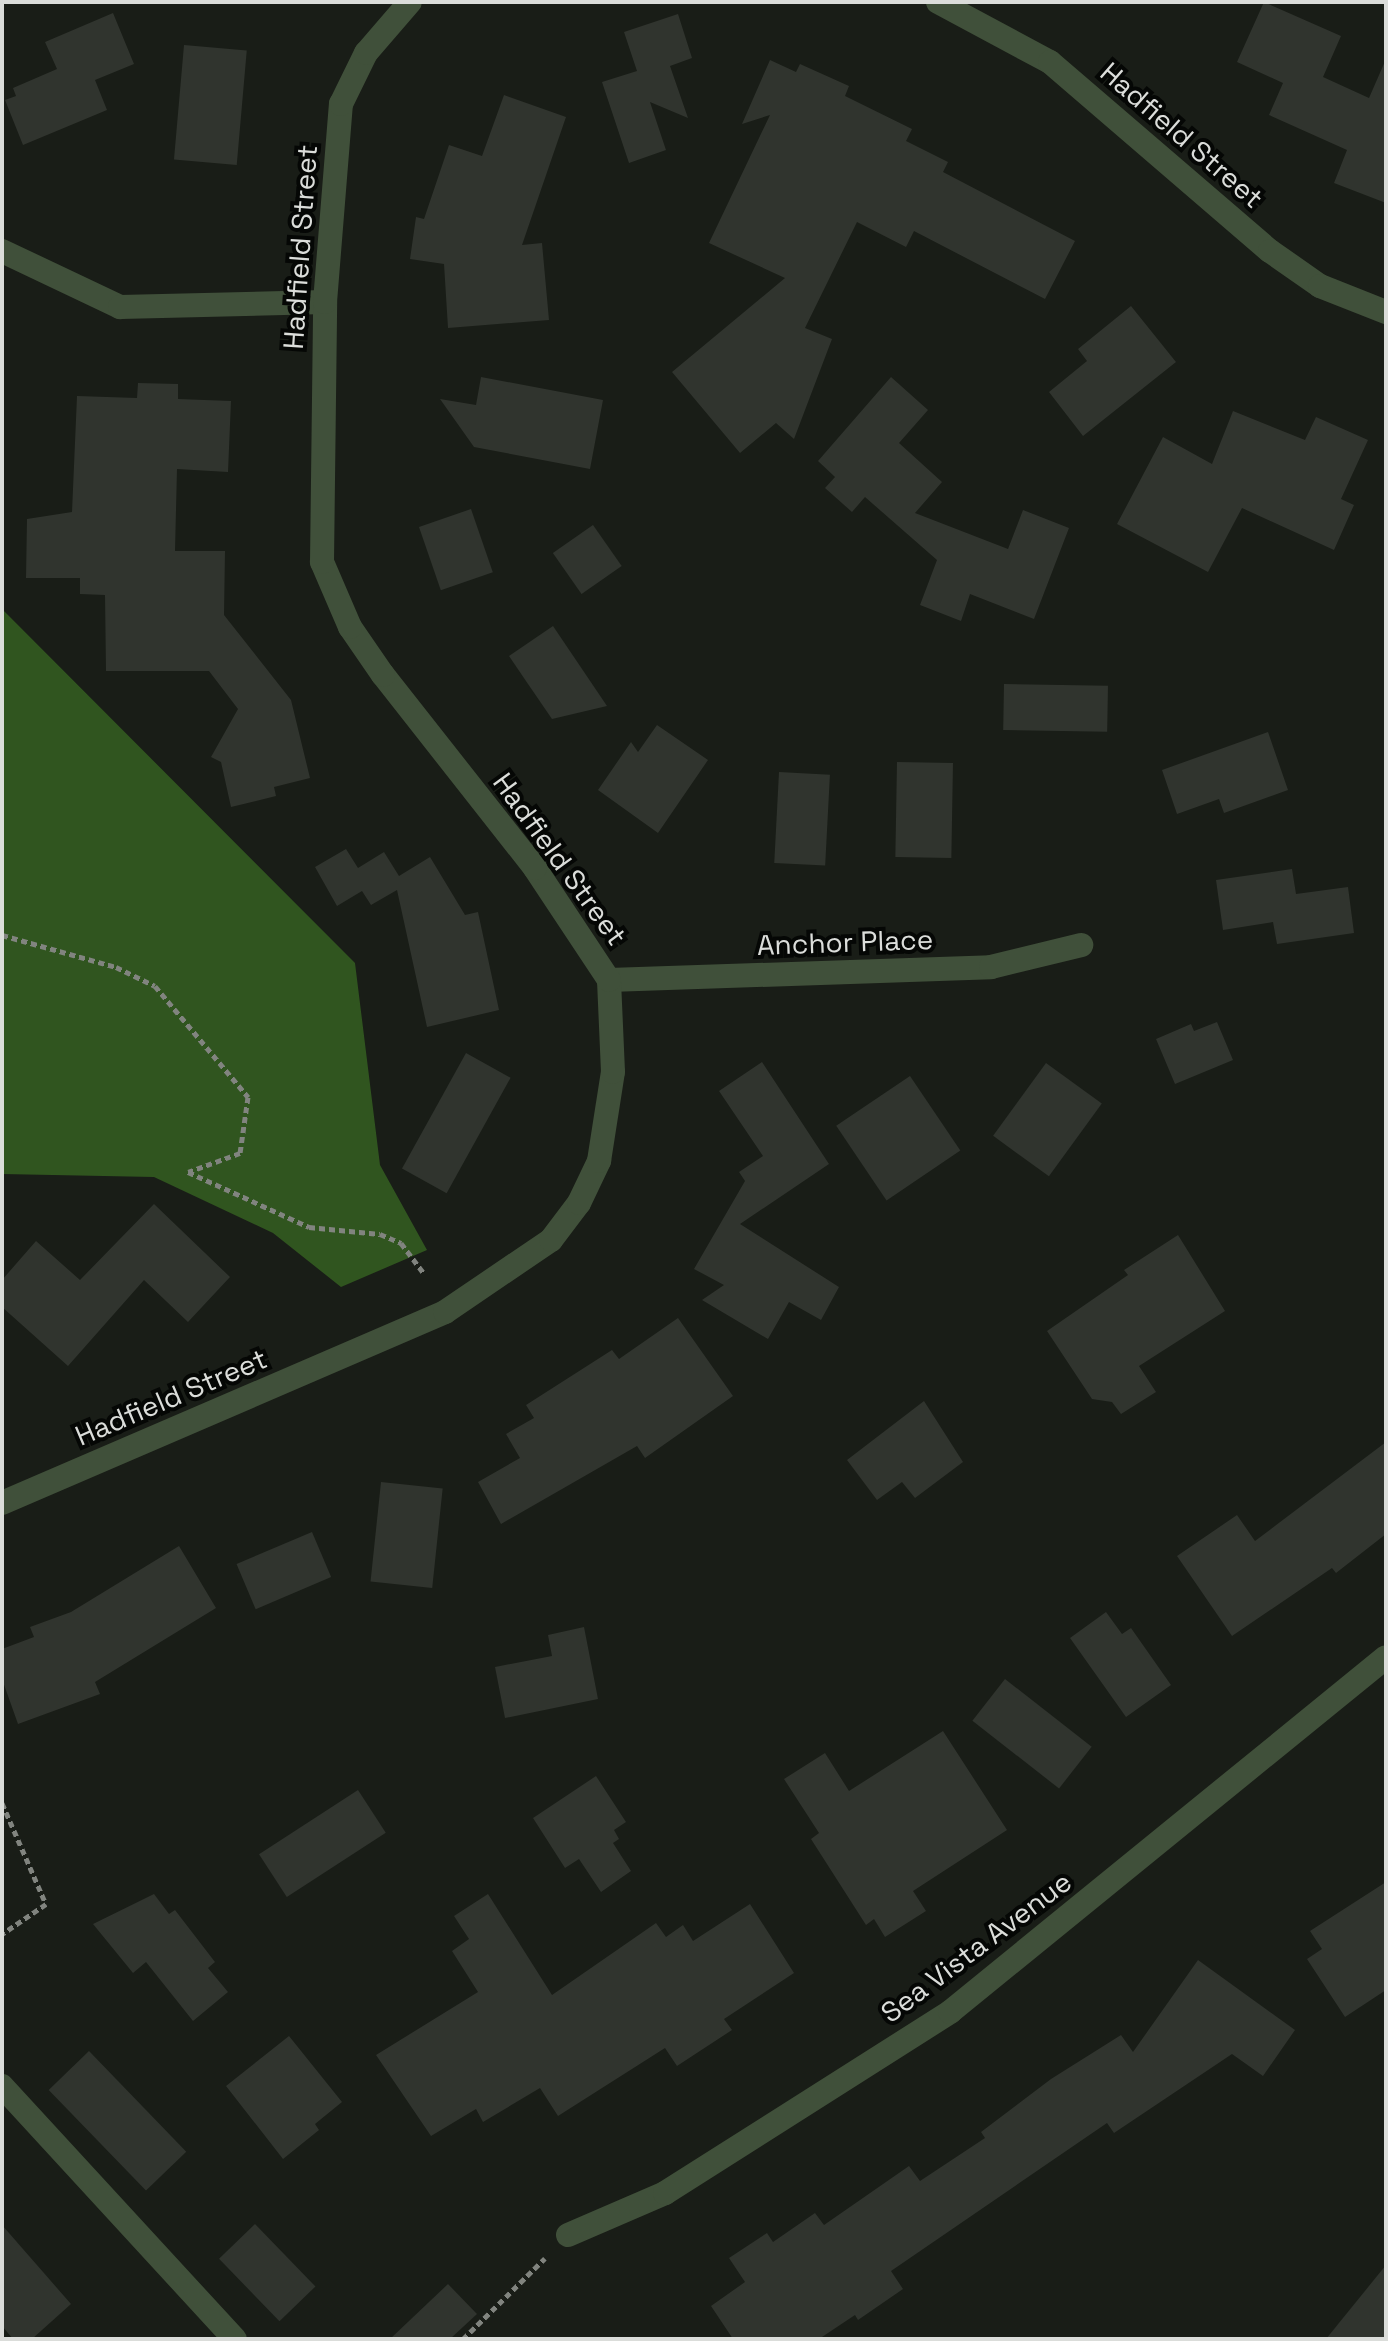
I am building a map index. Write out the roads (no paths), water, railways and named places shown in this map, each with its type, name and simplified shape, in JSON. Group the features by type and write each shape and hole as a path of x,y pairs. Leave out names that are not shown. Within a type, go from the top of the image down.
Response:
{"street":[{"name":"Hadfield Street","path":"2,1503 445,1312 551,1240 579,1203 599,1161 613,1072 609,980 535,868 383,675 332,594 322,562 319,509 325,302 341,104 366,53 410,2"},
{"name":"Hadfield Street","path":"938,2 1050,62 1270,251 1320,286 1386,312"},
{"path":"2,251 120,307 325,302"},
{"name":"Anchor Place","path":"609,980 991,967 1081,945"},
{"name":"Sea Vista Avenue","path":"568,2235 665,2193 950,2012 1386,1657"},
{"path":"2,2086 235,2339"}]}
